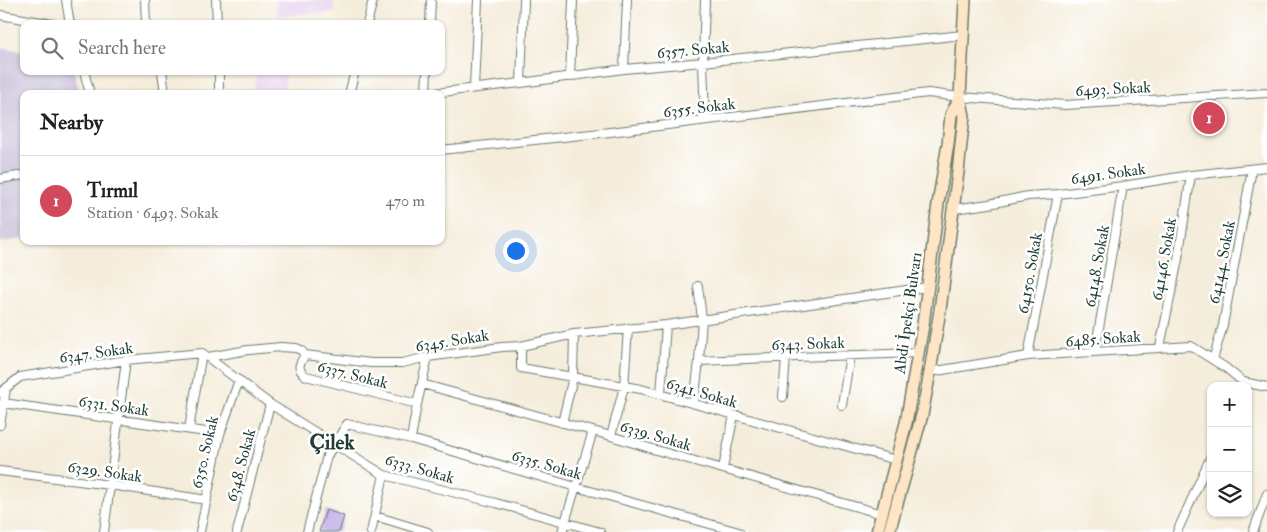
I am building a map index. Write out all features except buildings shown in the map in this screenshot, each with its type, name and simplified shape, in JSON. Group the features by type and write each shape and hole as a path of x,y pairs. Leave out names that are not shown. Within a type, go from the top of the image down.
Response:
{"street":[{"path":"66,0 69,20"},
{"path":"145,0 146,20"},
{"path":"216,0 217,20"},
{"path":"368,20 373,0"},
{"path":"430,20 431,0"},
{"path":"474,88 478,0"},
{"path":"520,83 524,0"},
{"path":"570,77 574,0"},
{"path":"624,69 627,0"},
{"path":"704,0 703,62 705,120"},
{"name":"Abdi İpekçi Bulvarı","path":"889,532 922,416 954,209 964,116 960,97 965,0"},
{"path":"0,15 29,20"},
{"name":"6357. Sokak","path":"445,92 624,69 963,35"},
{"path":"85,75 89,90"},
{"path":"163,75 164,90"},
{"path":"219,75 219,90"},
{"path":"350,90 354,75"},
{"path":"426,90 427,75"},
{"name":"6355. Sokak","path":"445,150 610,132 928,93 960,97"},
{"name":"6493. Sokak","path":"960,97 1065,105 1267,93"},
{"name":"Abdi İpekçi Bulvarı","path":"877,532 906,423 918,354 951,115 960,97"},
{"name":"6491. Sokak","path":"954,209 1028,196 1124,186 1191,175 1267,167"},
{"name":"64144. Sokak","path":"1213,360 1223,325 1252,170"},
{"name":"64146. Sokak","path":"1160,348 1178,259 1191,175"},
{"path":"0,179 20,176"},
{"name":"64148. Sokak","path":"1095,352 1124,186"},
{"name":"64150. Sokak","path":"1028,356 1058,194"},
{"path":"694,403 702,319 698,286"},
{"name":"6345. Sokak","path":"205,355 281,347 296,348 305,355 370,363 402,363 428,357 521,346 574,334 666,325 927,287"},
{"path":"661,394 666,325"},
{"path":"611,436 624,387 628,328"},
{"path":"562,422 574,377 574,334"},
{"name":"6341. Sokak","path":"521,346 521,368 661,394 896,460"},
{"name":"6485. Sokak","path":"930,372 1028,356 1190,346 1213,360 1240,382"},
{"name":"6343. Sokak","path":"699,361 918,354"},
{"path":"189,429 205,355"},
{"name":"6347. Sokak","path":"3,391 20,377 126,360 205,355"},
{"name":"6333. Sokak","path":"205,355 270,404 384,474 600,532"},
{"name":"6337. Sokak","path":"305,355 299,364 299,369 306,376 417,404"},
{"path":"842,405 850,355"},
{"path":"411,439 428,357"},
{"path":"783,398 786,357"},
{"path":"104,532 126,360"},
{"name":"6350. Sokak","path":"200,532 220,434 239,380"},
{"name":"6339. Sokak","path":"422,384 562,422 882,514"},
{"name":"6485. Sokak","path":"1252,385 1267,386"},
{"path":"0,425 4,403 3,391"},
{"name":"6331. Sokak","path":"4,403 220,434"},
{"name":"6348. Sokak","path":"237,532 270,404"},
{"path":"723,468 734,416"},
{"name":"6335. Sokak","path":"334,444 347,424 411,439 576,488 739,532"},
{"path":"562,532 593,431"},
{"path":"307,532 327,456 334,444"},
{"path":"1177,532 1207,465"},
{"name":"6329. Sokak","path":"0,471 207,500"},
{"path":"371,532 384,474"},
{"path":"1253,532 1267,494"},
{"path":"375,516 428,532"}],"shaded area":[{"path":"276,0 333,0 335,12 278,16"},
{"path":"0,47 20,50 20,75 75,75 79,90 20,90 20,239 0,243"},
{"path":"256,75 286,75 284,90 254,90"}],"place":[{"name":"Tırmıl","path":"1209,118"}],"district":[{"name":"Çilek","path":"332,442"}]}
